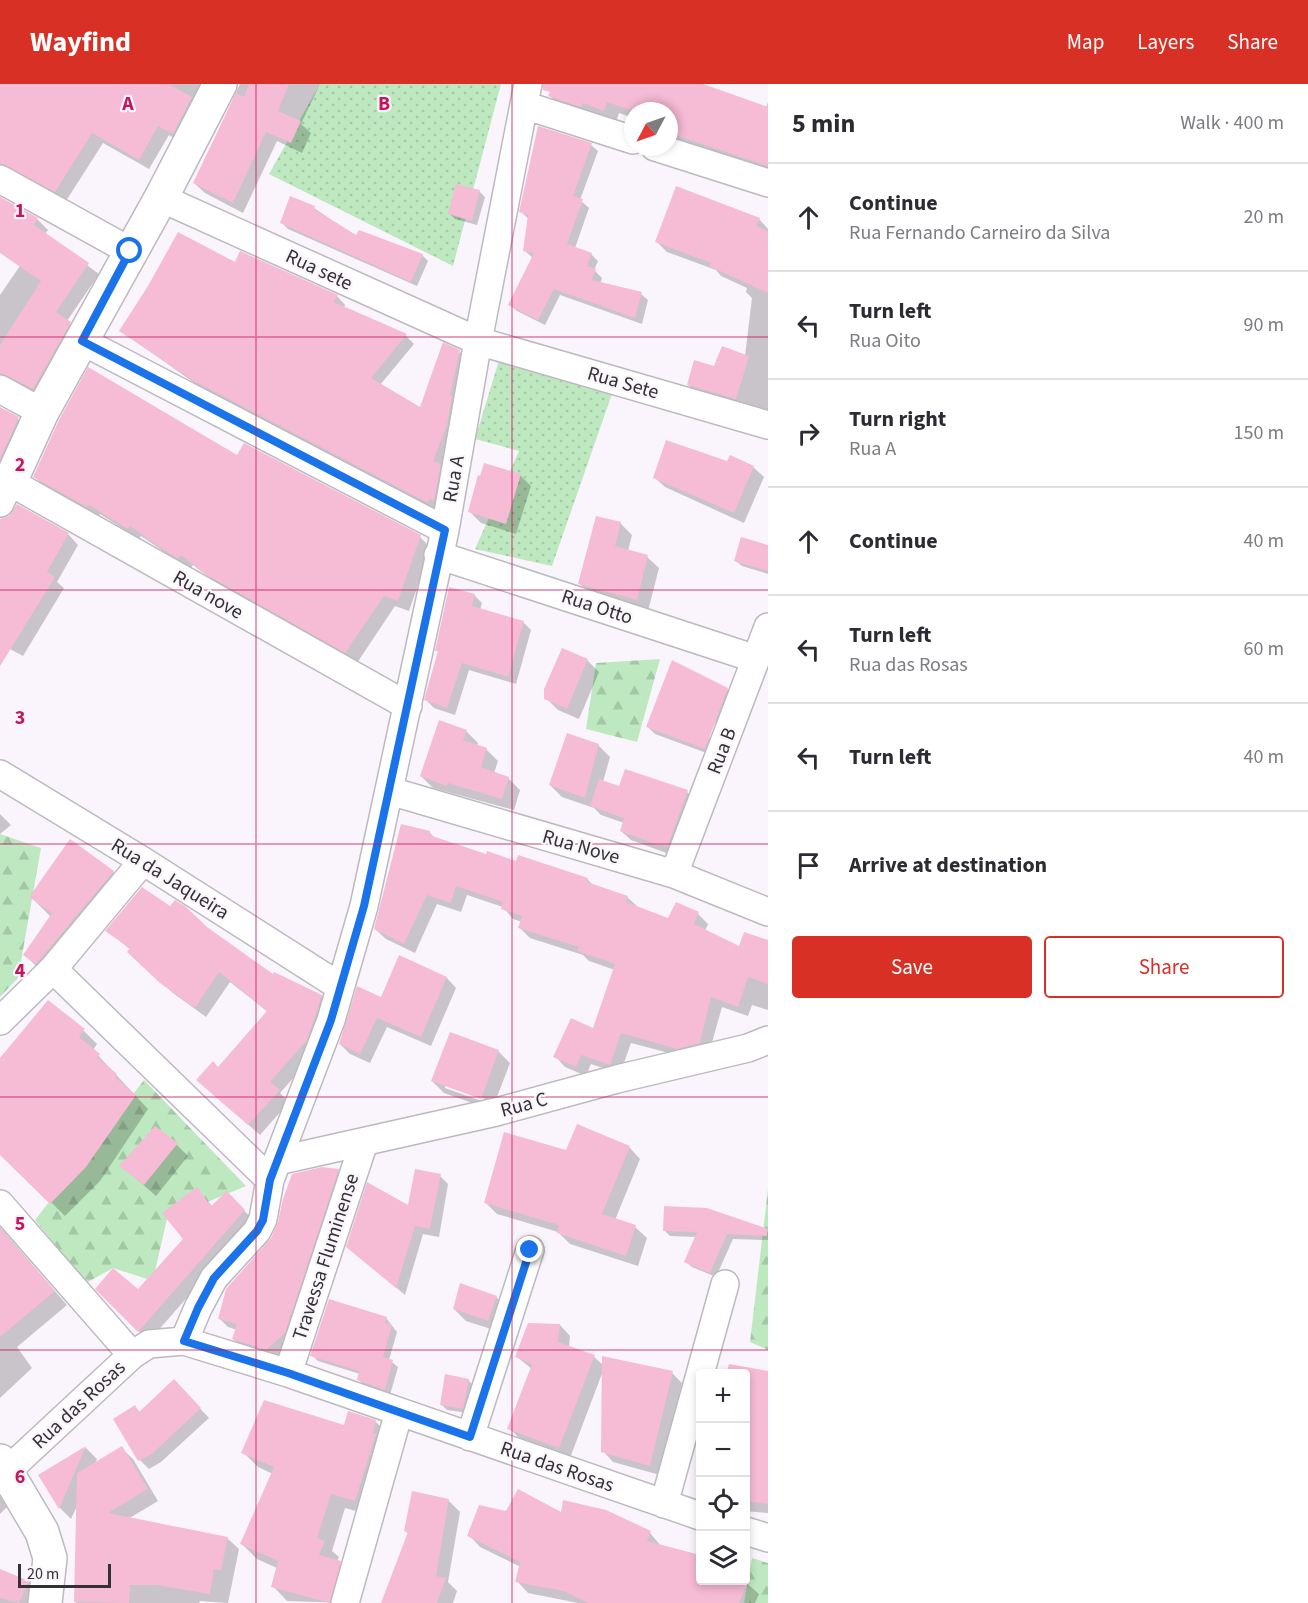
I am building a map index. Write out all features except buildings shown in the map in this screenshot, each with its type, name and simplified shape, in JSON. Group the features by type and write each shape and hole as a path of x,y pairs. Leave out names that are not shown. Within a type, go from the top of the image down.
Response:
{"street":[{"path":"5,492 42,412 161,198 212,87"},
{"path":"526,94 624,136"},
{"name":"Rua A","path":"184,1341 214,1278 257,1231 263,1220 274,1171 331,1020 364,906 441,542 526,94"},
{"path":"678,154 768,183"},
{"path":"0,179 130,251"},
{"name":"Rua sete","path":"161,198 478,341"},
{"name":"Rua Otto","path":"82,341 441,542 756,659"},
{"name":"Rua Sete","path":"478,341 768,425"},
{"path":"0,388 42,412"},
{"name":"Rua nove","path":"5,492 408,706"},
{"name":"Rua B","path":"674,874 768,627"},
{"name":"Rua da Jaqueira","path":"0,774 143,861 339,987"},
{"name":"Rua Nove","path":"390,791 674,874 768,912"},
{"path":"0,1021 53,969 143,861"},
{"path":"53,969 274,1171"},
{"name":"Rua C","path":"274,1171 363,1142 496,1112 617,1079 748,1048 768,1040"},
{"name":"Travessa Fluminense","path":"288,1373 363,1142"},
{"path":"0,1204 132,1355"},
{"path":"470,1437 530,1250"},
{"path":"664,1504 725,1284"},
{"name":"Rua das Rosas","path":"4,1466 132,1355 149,1344 184,1341 288,1373 696,1515"},
{"path":"345,1603 399,1412"},
{"path":"4,1466 42,1532 50,1558 45,1603"},
{"path":"750,1532 768,1538"}],"green space":[{"path":"320,84 501,84 453,266 269,174"},
{"path":"501,354 613,391 552,566 475,549 519,451 475,439"},
{"path":"660,659 637,742 586,729 596,663"},
{"path":"0,834 41,848 18,978 0,997"},
{"path":"144,1080 246,1186 167,1219 155,1271 147,1279 113,1268 86,1283 35,1220"},
{"path":"768,1189 768,1350 750,1342"},
{"path":"752,1558 768,1563 768,1603 744,1603 747,1585 750,1585"}],"route":[{"path":"130,251 82,341 445,530 364,906 331,1020 270,1180 263,1220 257,1231 214,1278 184,1341 288,1373 470,1437 530,1250"}]}
